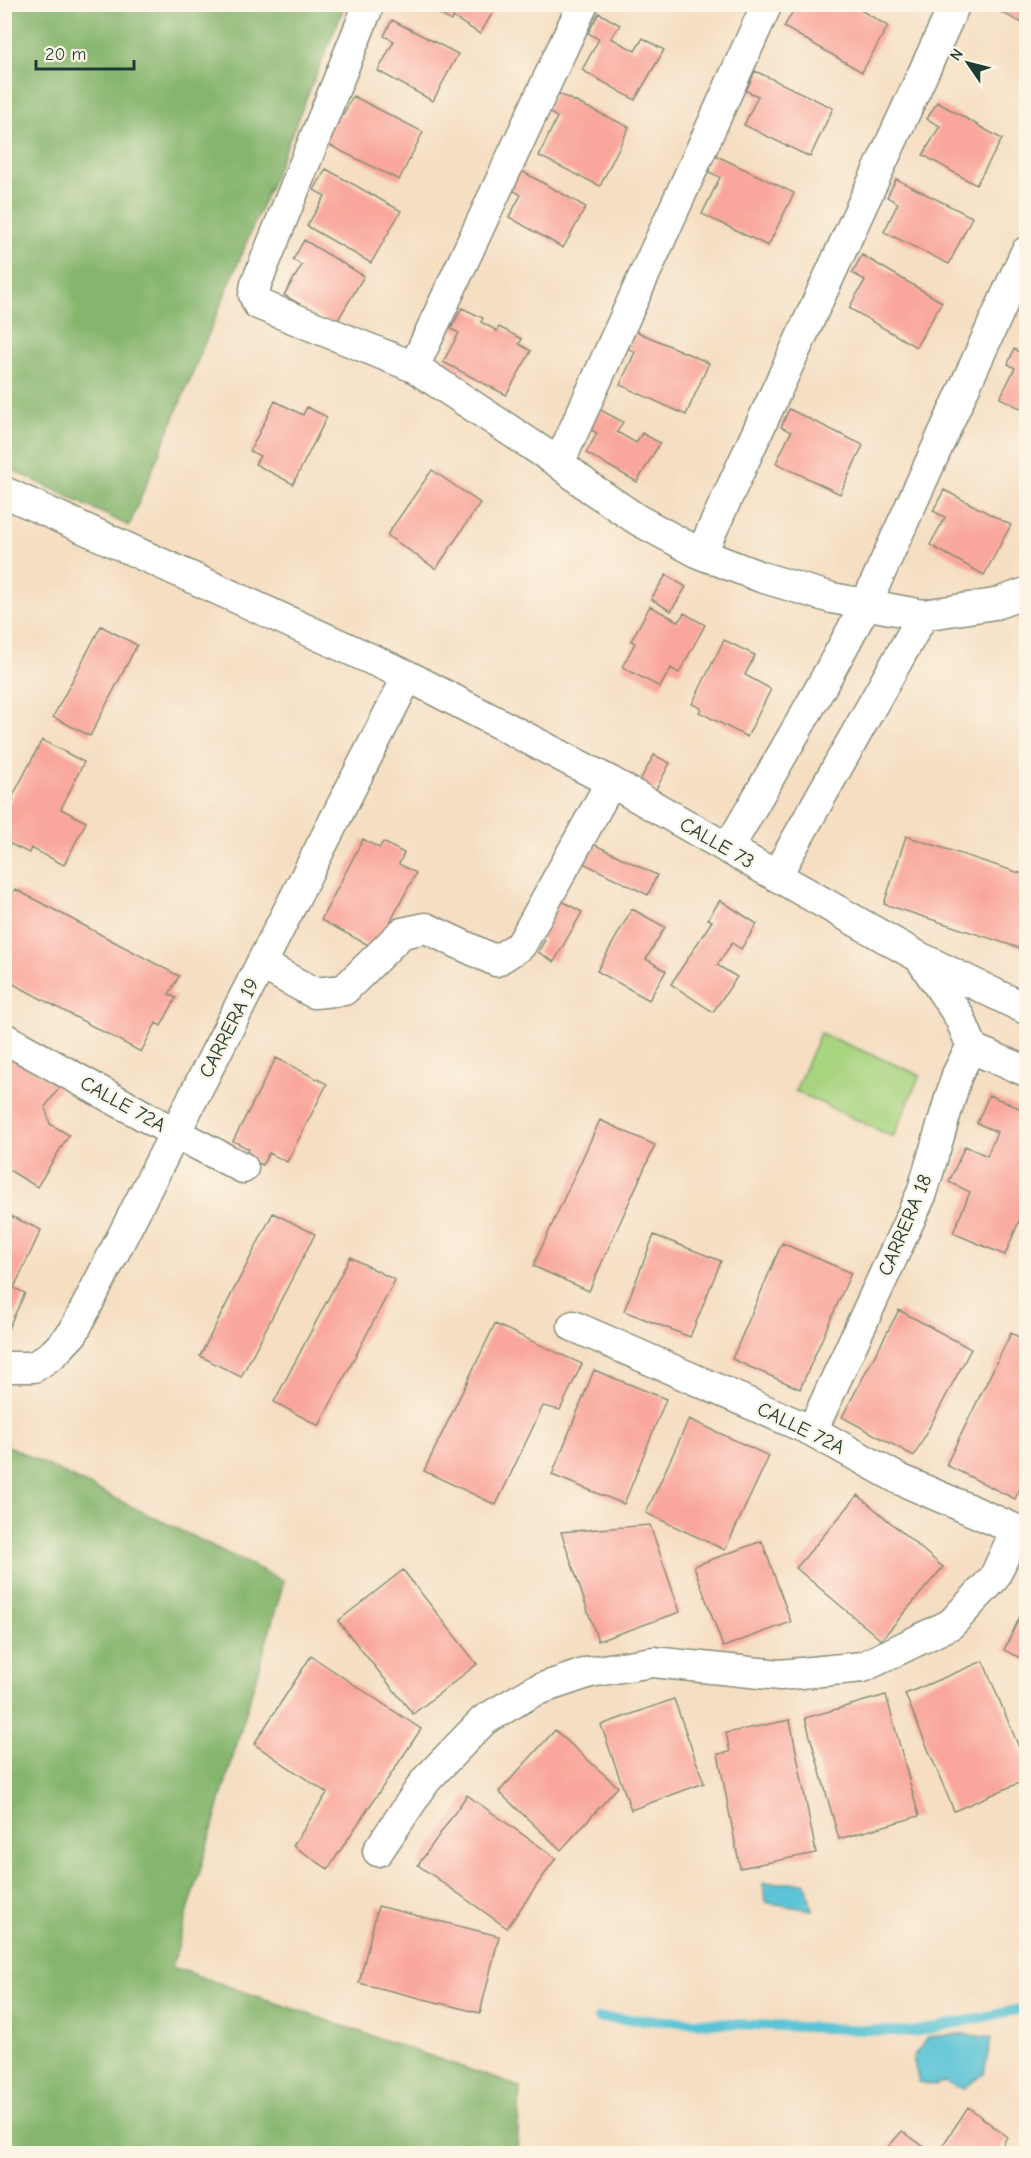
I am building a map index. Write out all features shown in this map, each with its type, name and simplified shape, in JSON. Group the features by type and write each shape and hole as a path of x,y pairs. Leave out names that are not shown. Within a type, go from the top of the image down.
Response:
{"street":[{"path":"369,4 256,284 254,295 258,304 414,367 559,463 589,487 639,520 701,554 761,578 865,606 923,615 995,604 1026,593"},
{"path":"414,367 583,4"},
{"path":"559,463 767,4"},
{"path":"701,554 955,4"},
{"path":"728,849 865,606 1026,252"},
{"name":"CALLE 73","path":"4,492 408,676 611,782 919,957 1026,1009"},
{"path":"776,876 923,615"},
{"name":"CARRERA 19","path":"19,1367 53,1354 73,1333 408,676"},
{"path":"261,964 314,993 344,990 402,933 426,928 496,961 521,945 611,782"},
{"path":"919,957 959,1016 973,1049 1026,1071"},
{"name":"CALLE 72A","path":"4,1038 243,1168"},
{"name":"CARRERA 18","path":"812,1431 922,1193 957,1075 973,1049"},
{"name":"CALLE 72A","path":"573,1326 812,1431 899,1479 1021,1532"},
{"path":"378,1851 426,1780 484,1720 534,1691 590,1672 653,1662 780,1675 863,1667 951,1624 994,1578 1021,1532"}],"green space":[{"path":"4,5 345,5 129,526 5,466"},
{"path":"820,1033 920,1075 893,1137 795,1091"},
{"path":"4,1444 284,1581 172,1967 520,2087 517,2153 5,2153"}],"water":[{"path":"763,1883 806,1883 812,1910 765,1902"},
{"path":"962,2034 991,2038 984,2073 963,2089 944,2081 934,2085 919,2082 913,2058 928,2037"}],"building":[{"path":"423,4 498,4 480,34 453,17 451,21"},
{"path":"797,4 850,4 888,26 862,72 784,27"},
{"path":"990,4 1026,4 1026,25 989,6"},
{"path":"599,13 620,25 611,38 635,51 643,38 664,50 635,100 582,70 599,39 588,33"},
{"path":"392,20 458,54 433,101 378,71 394,41 384,36"},
{"path":"755,71 833,108 810,157 744,125 758,96 746,91"},
{"path":"555,92 629,127 600,186 539,156 557,117 546,111"},
{"path":"353,96 423,132 399,180 317,139 332,109 343,115"},
{"path":"937,102 1002,139 976,185 923,155 940,126 927,119"},
{"path":"715,155 794,193 768,246 702,214 720,177 707,171"},
{"path":"326,169 401,211 371,263 307,226 325,196 314,190"},
{"path":"518,169 586,207 563,248 509,217 521,195 508,187"},
{"path":"896,179 972,217 949,264 884,232 898,203 887,197"},
{"path":"304,240 364,276 335,325 284,295 302,265 293,260"},
{"path":"862,255 942,302 916,347 849,308 865,280 852,273"},
{"path":"462,308 483,318 481,322 497,331 499,327 522,339 519,344 531,351 506,395 443,362 459,333 451,329"},
{"path":"633,330 709,363 686,415 620,385 635,352 625,347"},
{"path":"1014,349 1026,355 1026,411 1000,398 1015,368 1008,364"},
{"path":"275,401 303,415 307,407 327,417 293,484 255,464 260,456 250,451"},
{"path":"599,409 623,422 617,432 636,443 642,433 660,443 637,482 586,453 597,433 588,428"},
{"path":"789,409 863,445 840,494 776,463 791,432 781,427"},
{"path":"432,470 480,503 436,569 387,535"},
{"path":"944,490 1011,525 984,575 930,545 945,517 933,511"},
{"path":"666,575 686,587 671,611 651,599"},
{"path":"650,606 679,622 684,613 705,625 679,673 671,668 660,687 622,667 635,643 631,641"},
{"path":"101,626 137,645 90,736 53,717"},
{"path":"724,640 755,655 745,675 771,689 747,737 699,712 701,708 692,704"},
{"path":"42,740 84,762 61,809 86,822 64,865 31,848 29,853 4,841 4,813"},
{"path":"654,755 670,763 655,791 639,782"},
{"path":"906,836 1026,875 1026,950 884,904"},
{"path":"363,839 379,848 383,842 404,853 399,864 416,873 376,949 321,920"},
{"path":"585,840 657,875 648,895 575,859"},
{"path":"15,889 179,976 169,994 176,998 161,1026 156,1023 141,1052 4,979 4,909"},
{"path":"553,896 582,912 554,962 538,952 545,940 532,932"},
{"path":"720,900 757,924 741,949 732,943 717,965 737,977 713,1012 671,984 712,921 708,919"},
{"path":"632,909 665,927 646,959 666,971 649,1000 597,971"},
{"path":"6,1054 60,1087 45,1107 50,1124 69,1135 37,1187 4,1167 4,1057"},
{"path":"276,1058 327,1084 287,1162 269,1153 262,1165 245,1156 249,1149 233,1141"},
{"path":"989,1095 1026,1111 1026,1204 1005,1255 953,1233 970,1192 949,1182 965,1146 987,1156 997,1132 977,1123"},
{"path":"600,1120 655,1145 589,1291 533,1266"},
{"path":"4,1213 41,1230 14,1288 25,1293 4,1337"},
{"path":"273,1213 315,1234 241,1377 200,1356"},
{"path":"654,1235 721,1261 690,1337 624,1311"},
{"path":"782,1243 851,1273 800,1389 732,1359"},
{"path":"350,1257 395,1280 319,1426 274,1402"},
{"path":"899,1310 971,1349 914,1456 842,1417"},
{"path":"495,1324 582,1364 560,1410 543,1406 496,1505 424,1471"},
{"path":"1011,1333 1026,1341 1026,1475 1015,1499 946,1465"},
{"path":"594,1370 666,1399 624,1504 552,1475"},
{"path":"689,1419 769,1456 725,1550 646,1513"},
{"path":"858,1495 943,1567 881,1640 796,1568"},
{"path":"650,1525 680,1612 598,1641 561,1532"},
{"path":"762,1541 791,1622 723,1647 694,1566"},
{"path":"403,1570 477,1664 413,1714 338,1621"},
{"path":"1026,1604 1026,1661 1004,1650"},
{"path":"311,1656 421,1729 328,1869 293,1846 327,1793 254,1744"},
{"path":"983,1661 1026,1764 1026,1780 954,1811 905,1694"},
{"path":"886,1695 919,1816 839,1839 805,1718"},
{"path":"674,1699 704,1783 631,1810 601,1725"},
{"path":"790,1720 816,1853 740,1868 718,1754 730,1752 726,1733"},
{"path":"555,1730 618,1787 561,1850 499,1792"},
{"path":"467,1795 556,1858 507,1928 418,1865"},
{"path":"378,1906 499,1936 480,2013 359,1983"},
{"path":"968,2107 1007,2137 998,2154 937,2154"},
{"path":"902,2131 934,2154 882,2154"}],"waterway":[{"path":"599,2018 913,2032 1026,2008"}]}
